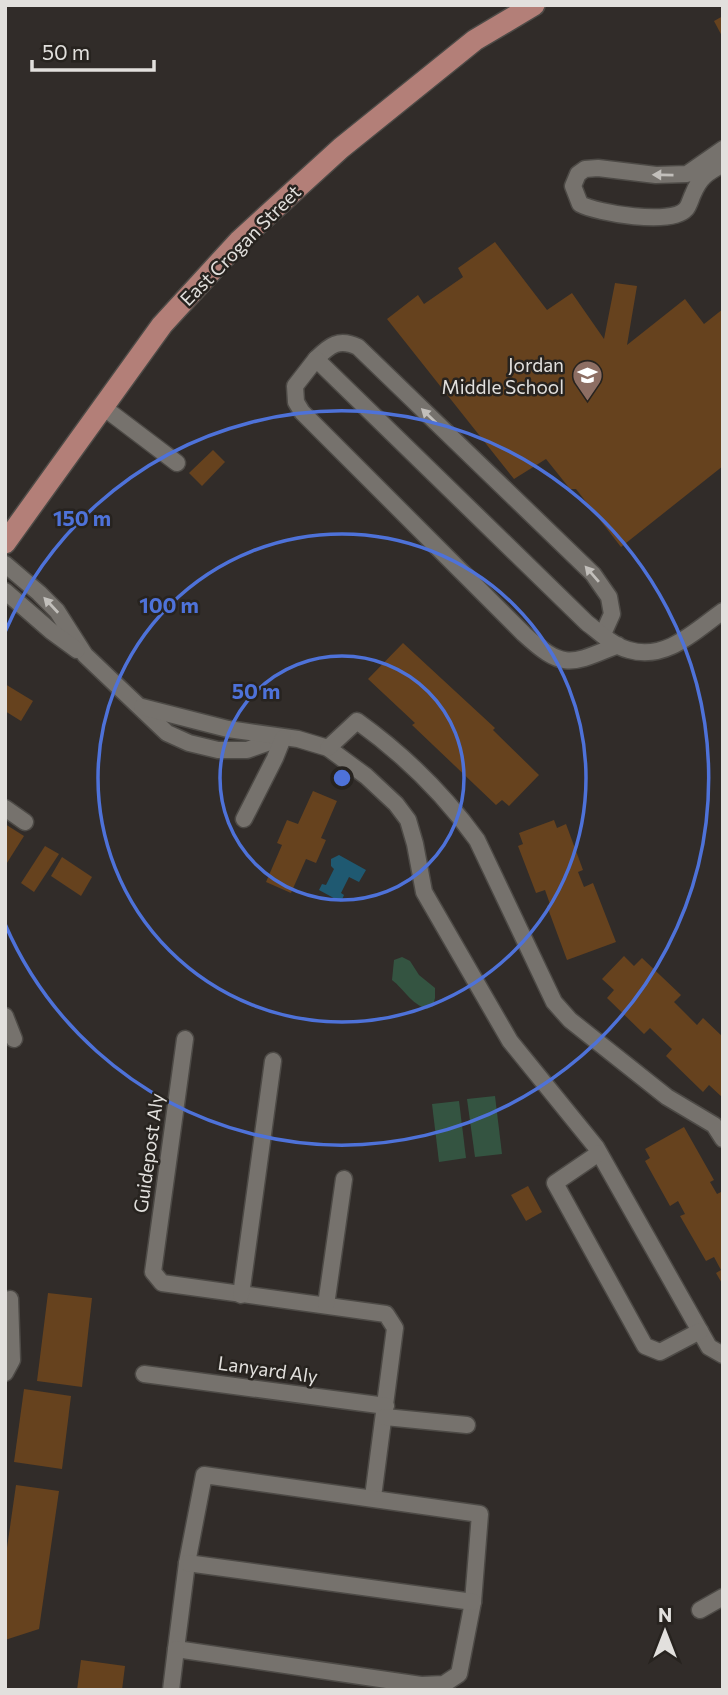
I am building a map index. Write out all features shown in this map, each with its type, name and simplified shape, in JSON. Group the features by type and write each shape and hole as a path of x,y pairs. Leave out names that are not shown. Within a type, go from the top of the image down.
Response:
{"main road":[{"name":"East Crogan Street","path":"8,532 162,325 239,242 341,148 465,48 534,5"}],"street":[{"path":"723,149 687,174 656,175 585,169 578,174 573,186 580,204 589,209 651,217 675,216 686,209 699,180 723,164"},
{"path":"603,635 612,614 609,597 593,574 358,347 339,342 330,345 295,386 296,402 302,412 544,653 562,661 578,661 618,645"},
{"path":"316,359 587,623 618,645 629,650 652,652 666,649 723,611"},
{"path":"103,407 177,463"},
{"path":"5,564 57,611 85,655"},
{"path":"5,591 51,631 85,655 167,733 189,743 218,750 247,750 283,738"},
{"path":"142,707 209,725 298,739 328,747 366,776 396,804 408,820 424,892 510,1041 599,1153 709,1347 723,1354"},
{"path":"328,747 357,721 397,750 462,820 477,841 554,1002 570,1020 667,1097 714,1125 723,1139"},
{"path":"206,747 209,725"},
{"path":"244,818 283,738"},
{"path":"5,808 25,822"},
{"path":"5,1016 13,1040"},
{"name":"Guidepost Aly","path":"185,1039 153,1272 162,1283 241,1295"},
{"path":"273,1061 241,1295 386,1314 391,1321 395,1328 373,1497"},
{"path":"599,1153 555,1183 645,1346 660,1352 700,1331"},
{"path":"326,1305 344,1179"},
{"path":"5,1300 10,1299 12,1360 5,1373"},
{"name":"Lanyard Aly","path":"144,1374 467,1425"},
{"path":"171,1690 176,1649 187,1563 204,1475 480,1514 473,1602 459,1674 444,1684 353,1683 176,1649"},
{"path":"187,1563 473,1602"},
{"path":"700,1610 723,1597"}],"green space":[{"path":"402,957 410,961 419,975 435,988 433,1006 427,1009 416,1003 392,980 394,960"},
{"path":"495,1096 502,1154 475,1157 467,1099"},
{"path":"459,1101 466,1158 439,1162 432,1104"}],"water":[{"path":"339,855 366,870 359,882 349,877 341,893 344,895 341,902 319,890 322,884 326,885 334,869 331,859"}],"building":[{"path":"723,16 723,38 714,21"},
{"name":"Jordan Middle School","path":"495,242 547,310 572,293 604,339 615,283 637,286 627,345 685,299 704,324 723,309 723,466 621,547 576,489 570,489 546,459 514,479 387,319 418,295 424,304 463,277 458,268"},
{"path":"213,450 225,462 202,486 189,473"},
{"path":"403,643 495,728 493,730 539,775 509,806 502,800 496,805 368,679"},
{"path":"5,684 33,701 21,721 5,711"},
{"path":"313,791 337,801 321,838 326,840 316,863 306,859 291,893 266,882 282,845 277,843 287,820 298,824"},
{"path":"554,820 557,828 566,824 583,870 578,872 584,887 593,883 616,942 567,960 547,906 550,904 545,890 536,893 518,846 523,844 519,833"},
{"path":"5,824 24,836 5,866"},
{"path":"45,846 59,854 34,892 21,883"},
{"path":"62,857 92,877 81,896 51,876"},
{"path":"624,956 634,966 642,958 681,995 674,1002 697,1025 703,1018 723,1037 723,1098 709,1085 703,1092 666,1056 672,1049 650,1028 644,1034 607,998 614,990 602,979"},
{"path":"684,1127 714,1180 710,1182 717,1194 723,1191 723,1285 716,1273 721,1270 714,1257 706,1261 680,1216 685,1214 678,1201 670,1206 645,1161 650,1158 645,1149"},
{"path":"528,1186 542,1212 526,1221 511,1195"},
{"path":"48,1293 92,1298 82,1387 37,1381"},
{"path":"24,1389 71,1396 62,1469 14,1462"},
{"path":"16,1485 59,1491 39,1629 5,1640 5,1562"},
{"path":"81,1660 125,1666 122,1690 77,1690"}],"place":[{"name":"Jordan Middle School","path":"587,402"}]}
